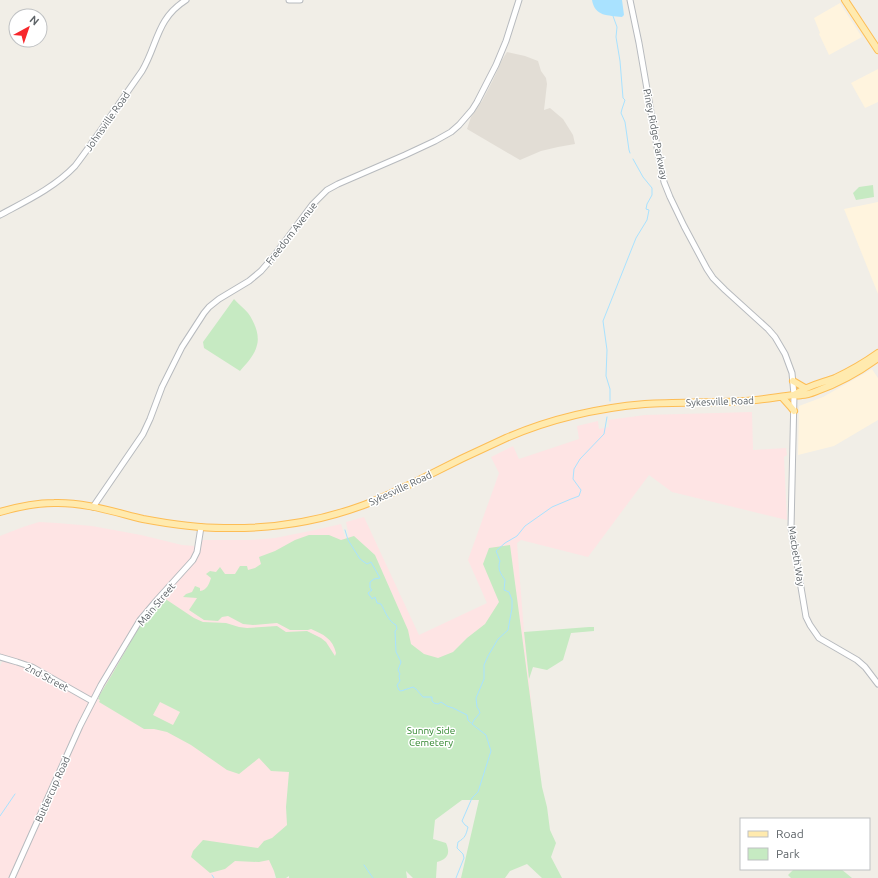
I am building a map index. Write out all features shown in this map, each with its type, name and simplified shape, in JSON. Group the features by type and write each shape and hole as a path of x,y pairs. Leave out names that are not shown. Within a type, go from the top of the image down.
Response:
{"main road":[{"path":"845,0 878,50"},
{"name":"Sykesville Road","path":"794,395 800,390 826,381 863,364 878,353"},
{"name":"Sykesville Road","path":"0,512 27,505 66,503 93,507 159,522 201,527 269,527 302,522 337,514 362,506 480,449 547,423 579,414 637,405 743,401 802,395 831,386 856,373 878,358"},
{"path":"793,381 805,388"},
{"path":"782,397 794,412"}],"street":[{"name":"Johnsville Road","path":"0,216 52,186 75,166 142,71 165,21 178,6 186,0"},
{"path":"289,0 300,0"},
{"name":"Freedom Avenue","path":"93,507 143,434 162,387 182,347 209,307 261,271 312,205 327,190 435,141 451,132 464,120 483,92 501,54 519,0"},
{"name":"Piney Ridge Parkway","path":"630,0 660,164 664,182 670,197 696,249 713,278 775,337 785,354 790,367 794,395"},
{"name":"Macbeth Way","path":"794,395 791,528 806,617 818,638 857,660 865,667 878,684"},
{"name":"Main Street","path":"92,701 140,620 193,560 197,552 201,527"},
{"name":"2nd Street","path":"0,657 32,667 92,701"},
{"name":"Buttercup Road","path":"12,878 92,701"}],"shaded area":[{"path":"840,3 862,37 829,55 819,34 820,33 814,18"},
{"path":"507,52 538,61 541,71 546,78 547,84 544,110 550,108 563,119 573,135 575,144 541,151 520,160 467,129 471,117 482,101"},
{"path":"878,69 878,102 865,108 851,83"},
{"path":"878,202 878,294 844,209"},
{"path":"872,369 878,378 878,420 834,446 798,455 799,406 823,397"},
{"path":"752,412 753,450 786,448 787,455 784,457 787,520 672,492 649,475 588,557 521,540 517,543 524,632 538,766 313,825 274,876 275,878 0,878 0,666 3,660 0,659 0,536 39,522 92,526 141,535 182,545 195,546 196,540 251,540 275,538 341,524 345,538 349,536 346,522 364,517 419,635 487,603 468,560 499,473 491,457 513,446 519,459 579,439 577,426 598,421 599,429 609,427 608,420 645,415"}],"green space":[{"path":"873,185 874,197 856,200 853,193 859,187"},
{"path":"234,299 250,316 256,328 258,337 254,352 240,371 204,348 203,342"},
{"name":"Sunny Side Cemetery","path":"309,535 329,535 341,540 354,536 375,555 408,630 411,644 424,654 438,658 453,652 467,638 485,624 499,602 483,564 489,548 510,545 542,787 547,807 550,830 556,843 551,857 562,878 542,878 527,864 510,871 505,878 461,878 479,800 462,800 435,820 433,839 446,843 448,850 446,858 437,862 436,878 413,878 406,871 407,878 289,878 289,876 286,878 276,878 269,860 259,862 235,861 225,869 210,873 191,857 193,851 203,840 258,848 264,841 272,838 287,825 286,807 289,772 271,771 259,758 239,774 227,770 191,745 167,732 154,729 144,729 99,702 100,700 98,699 148,613 159,601 164,598 194,618 203,622 226,623 247,628 277,626 286,632 307,631 326,642 335,656 336,653 333,644 323,635 311,629 290,630 277,623 253,625 243,624 228,616 222,617 218,621 204,620 189,610 197,598 183,597 192,592 195,586 200,588 200,591 206,588 211,578 206,574 210,571 216,572 220,567 225,574 235,574 240,566 247,566 248,570 255,568 261,564 259,557 275,551 295,540","holes":["160,702 180,712 173,725 153,715"]},
{"path":"594,627 594,631 571,633 563,660 547,670 533,667 529,679 524,632"},
{"path":"793,870 842,870 852,878 791,878 788,875"}],"water":[{"path":"592,0 622,0 624,15 622,17 603,14 596,10"}],"waterway":[{"path":"613,16 617,27 616,37 620,61 623,98 625,100 621,113 625,122 630,153"},
{"path":"610,401 610,389 606,376 607,350 603,321 636,238 647,220 649,210 646,209 652,195 652,188 643,177 633,159"},
{"path":"456,878 464,858 463,854 457,848 458,842 465,836 468,827 462,821 472,798 478,792 491,751 486,735 472,724 480,713 477,707 476,698 484,679 484,665 498,639 508,630 512,608 512,600 509,592 504,590 505,580 500,571 500,561 496,551 505,543 517,536 525,526 552,507 579,496 581,490 573,479 574,469 580,459 604,434 607,417"},
{"path":"345,530 348,540 360,559 367,564 371,562 380,578 374,579 370,582 370,588 372,590 368,593 372,599 375,597 377,603 381,604 389,618 396,625 396,652 401,662 398,670 400,674 400,681 397,685 399,690 401,691 413,687 423,697 432,697 432,701 434,703 438,704 441,702 467,715 468,720 471,723"},
{"path":"0,816 15,794"},
{"path":"364,865 373,878"}]}
